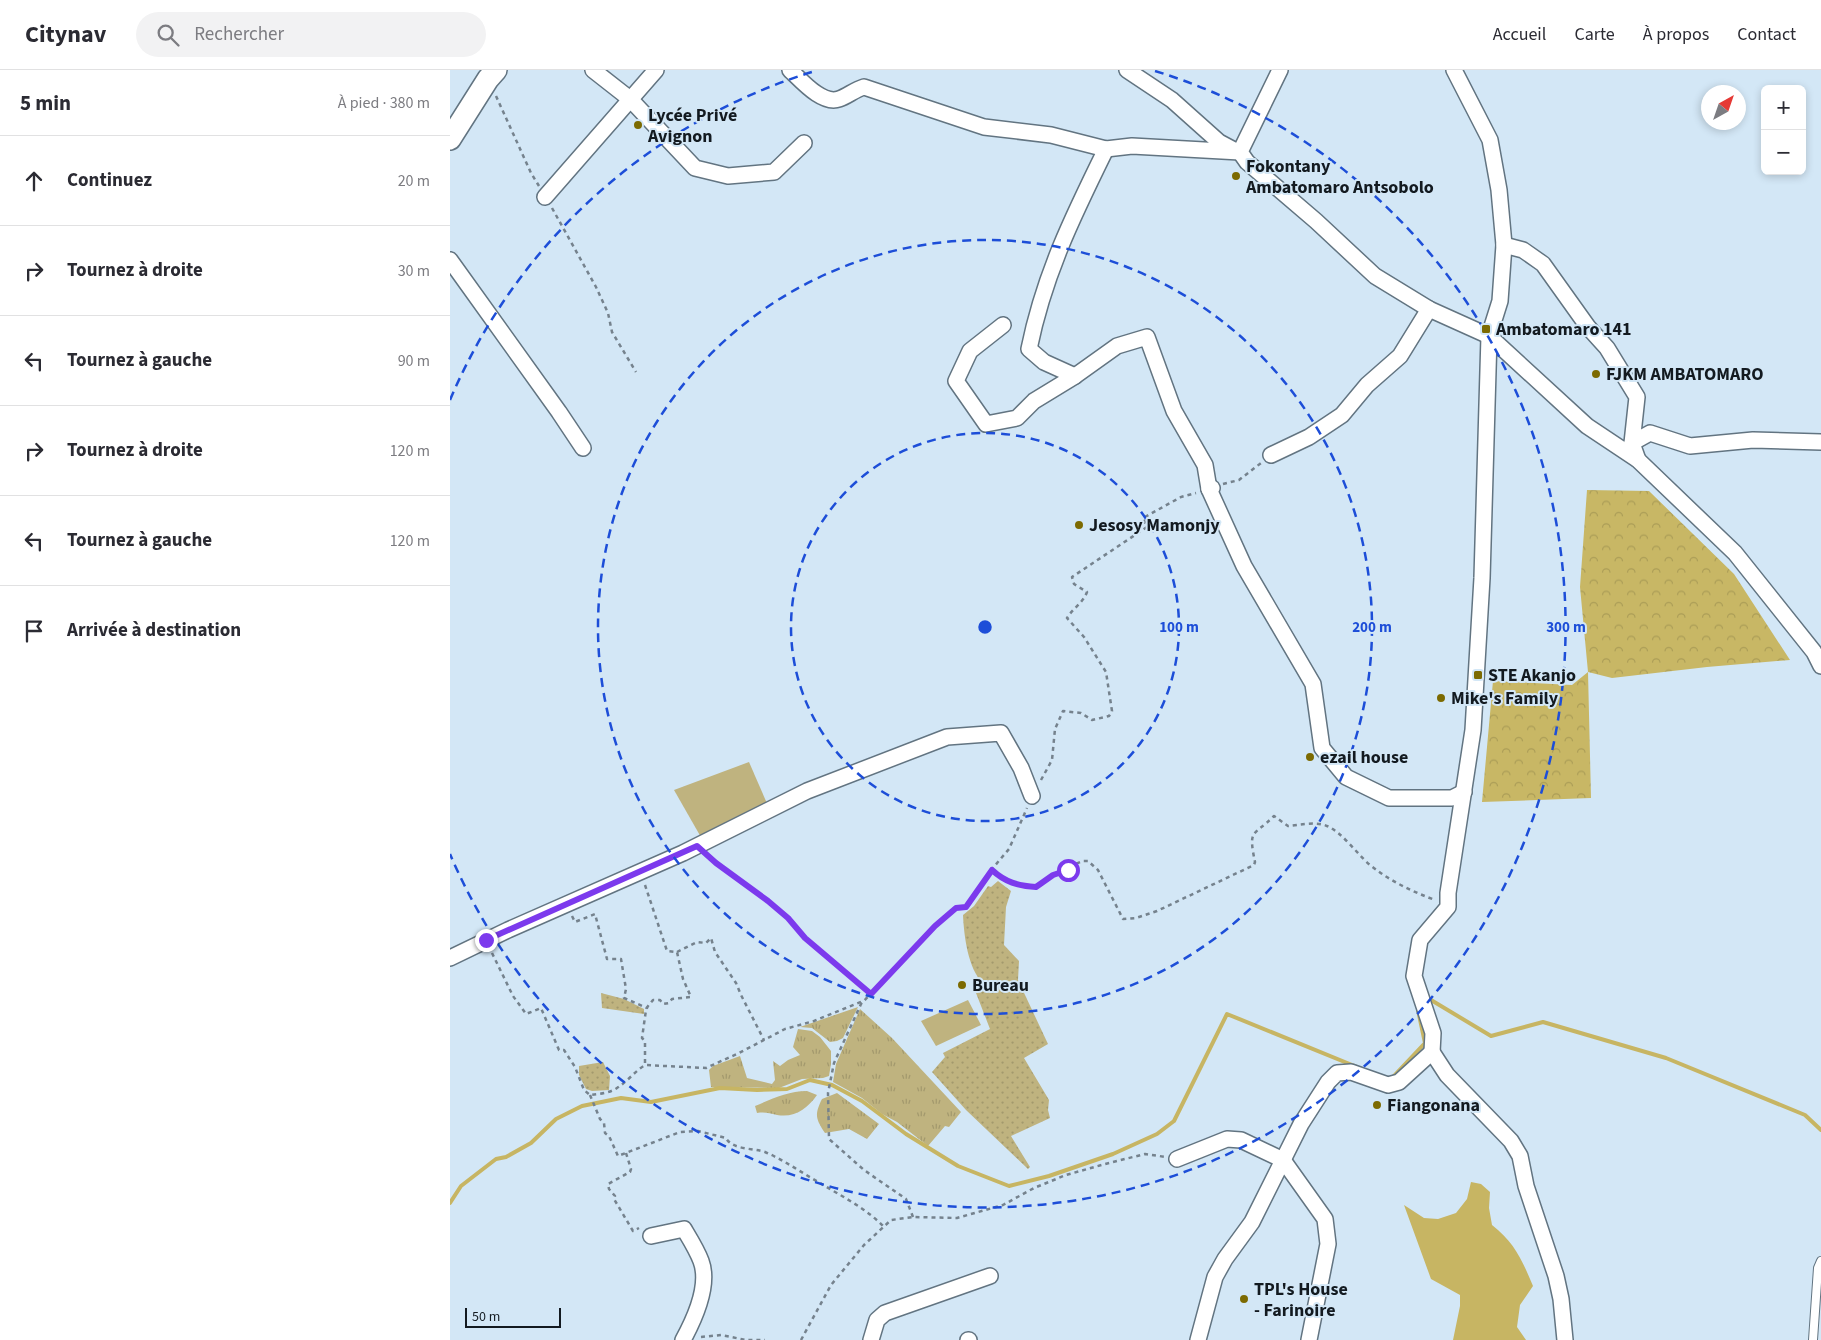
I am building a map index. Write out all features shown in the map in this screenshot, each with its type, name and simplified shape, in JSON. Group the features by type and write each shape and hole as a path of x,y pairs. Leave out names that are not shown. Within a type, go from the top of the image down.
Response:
{"street":[{"path":"593,70 630,100 695,168 728,176 774,172 804,144"},
{"path":"545,197 656,70"},
{"path":"790,70 815,93 831,100 841,98 856,89 871,88 984,127 1051,135 1106,149 1132,146 1240,152"},
{"path":"1127,70 1172,100 1219,142 1240,152 1247,162 1316,221 1375,276 1430,309 1489,336 1587,426 1638,460 1735,552 1814,652 1821,666"},
{"path":"1240,152 1280,70"},
{"path":"1454,70 1490,140 1499,190 1504,245 1500,302 1489,336 1482,578 1473,730 1448,893 1448,908 1420,940 1414,976 1433,1033 1432,1052 1446,1076 1511,1141 1520,1156 1526,1186 1558,1284 1565,1340"},
{"path":"450,139 492,74"},
{"path":"1075,376 1044,362 1029,349 1036,313 1058,249 1106,149"},
{"path":"1504,245 1523,250 1543,264 1582,319 1606,348 1637,397 1632,443 1638,460"},
{"path":"450,260 583,448"},
{"path":"1271,455 1309,437 1342,416 1367,385 1400,356 1430,309"},
{"path":"1004,325 970,351 956,381 986,424 1017,418 1034,401 1075,376 1117,346 1147,337 1174,411 1205,465 1211,488 1244,566 1313,684 1322,748 1346,777 1389,798 1452,798 1464,792"},
{"path":"1632,443 1650,433 1690,446 1752,440 1821,442"},
{"path":"450,958 486,940 697,846 807,790 947,737 1000,733 1022,768 1032,796"},
{"path":"1198,1340 1215,1277 1225,1259 1252,1222 1301,1124 1328,1082 1337,1073 1351,1072 1388,1085 1394,1084 1399,1082 1432,1052"},
{"path":"1177,1159 1228,1139 1241,1140 1283,1160 1324,1219 1328,1244 1309,1340"},
{"path":"651,1236 684,1229 701,1261 705,1281 688,1339"},
{"path":"872,1340 877,1320 885,1313 990,1276"}],"lane":[{"path":"1813,1340 1818,1268 1821,1262"}],"path":[{"path":"492,74 531,173 596,287 608,313 612,332 636,372"},
{"path":"913,1217 906,1199 864,1170 829,1139 828,1094 834,1063 858,1011 865,1000 935,926 956,908 966,907 1009,849 1032,796 1052,760 1055,730 1063,711 1081,713 1092,720 1109,716 1112,711 1106,672 1084,637 1067,618 1084,599 1087,592 1074,584 1072,577 1147,527 1143,518 1182,497 1239,480 1271,455"},
{"path":"992,870 1012,884 1036,887 1053,875 1068,870 1073,865 1088,861 1098,870 1123,919 1136,918 1157,911 1254,865 1251,843 1252,835 1274,816 1288,826 1319,824 1328,826 1348,842 1370,864 1399,885 1448,908"},
{"path":"697,846 716,863 788,918 805,938 871,994"},
{"path":"640,872 667,951 677,952 696,942 706,943 710,938 715,952 736,983 764,1040"},
{"path":"567,904 575,922 595,914 607,959 621,959 626,989 624,998 647,1008"},
{"path":"486,940 513,996 526,1014 541,1008 559,1050 564,1050 576,1067 584,1090 590,1095 600,1119 604,1123 605,1133 609,1136 618,1156 680,1132 698,1131 726,1138 734,1144 764,1152 790,1166 854,1204 884,1226"},
{"path":"645,1065 645,1041 642,1038 647,1008 653,1000 660,1000 663,1004 672,999 691,997 683,979 677,952"},
{"path":"590,1095 617,1089 645,1065 706,1068 785,1029 865,1000"},
{"path":"626,1153 632,1169 608,1184 609,1189 615,1196 614,1199 633,1231 646,1225 651,1236"},
{"path":"801,1340 830,1285 864,1245 891,1220 913,1217 957,1218 1003,1205 1034,1188 1066,1175 1145,1154 1177,1159"},
{"path":"688,1339 721,1335 746,1340 765,1340"}],"green space":[{"path":"1587,490 1649,491 1734,574 1790,660 1612,678 1588,672 1580,587"},
{"path":"1588,672 1591,798 1482,802 1493,681 1572,685"},
{"path":"749,762 769,808 702,839 674,790"},
{"path":"998,881 1011,891 1006,907 1004,945 1019,961 1018,980 1048,1044 1024,1058 1049,1100 1048,1110 1050,1118 1011,1136 1030,1167 1028,1169 966,1110 932,1072 945,1057 943,1053 990,1029 976,993 983,983 970,961 964,933 963,915 974,906 988,886 991,887"},
{"path":"601,993 624,999 644,1009 644,1014 602,1008"},
{"path":"968,1000 981,1025 936,1046 921,1021"},
{"path":"858,1007 843,1038 837,1041 830,1042 812,1028 800,1027"},
{"path":"860,1009 892,1038 961,1112 949,1127 945,1126 928,1146 862,1098 833,1082 836,1064"},
{"path":"798,1029 812,1031 820,1037 831,1051 829,1076 802,1079 779,1088 711,1087 709,1070 713,1066 740,1056 747,1078 772,1084 775,1080 773,1061 780,1066 800,1055 793,1047"},
{"path":"603,1062 610,1076 609,1090 592,1091 586,1089 579,1075 579,1066"},
{"path":"807,1091 817,1095 805,1108 795,1114 783,1116 757,1113 755,1106 787,1094"},
{"path":"837,1093 879,1124 867,1139 849,1129 825,1133 817,1117 818,1109 822,1099"}],"shaded area":[{"path":"1471,1182 1481,1184 1490,1192 1489,1208 1492,1225 1507,1238 1517,1252 1533,1286 1520,1305 1517,1327 1526,1340 1453,1340 1460,1306 1460,1295 1431,1279 1404,1205 1424,1218 1438,1219 1456,1213 1467,1199"}],"waterway":[{"path":"1426,1003 1431,1000 1491,1036 1543,1022 1666,1058 1805,1115 1821,1130"},
{"path":"1391,1079 1425,1043 1418,1010"},
{"path":"450,1203 461,1186 496,1159 506,1157 531,1143 556,1119 582,1106 621,1098 651,1102 720,1088 787,1089 810,1080 832,1085 862,1101 906,1134 958,1166 1009,1186 1049,1176 1113,1154 1157,1134 1174,1121 1227,1014 1357,1067"}],"place":[{"name":"Lycée Privé Avignon","path":"638,125"},
{"name":"Fokontany Ambatomaro Antsobolo","path":"1236,176"},
{"name":"Ambatomaro 141","path":"1486,329"},
{"name":"FJKM AMBATOMARO","path":"1596,374"},
{"name":"Jesosy Mamonjy","path":"1079,525"},
{"name":"STE Akanjo","path":"1478,675"},
{"name":"Mike's Family","path":"1441,698"},
{"name":"ezail house","path":"1310,757"},
{"name":"Bureau","path":"962,985"},
{"name":"Fiangonana","path":"1377,1105"},
{"name":"TPL's House - Farinoire","path":"1244,1299"}],"route":[{"path":"486,940 697,846 716,863 788,918 805,938 871,994 935,926 956,908 966,907 992,870 1012,884 1036,887 1053,875 1068,870"}]}
